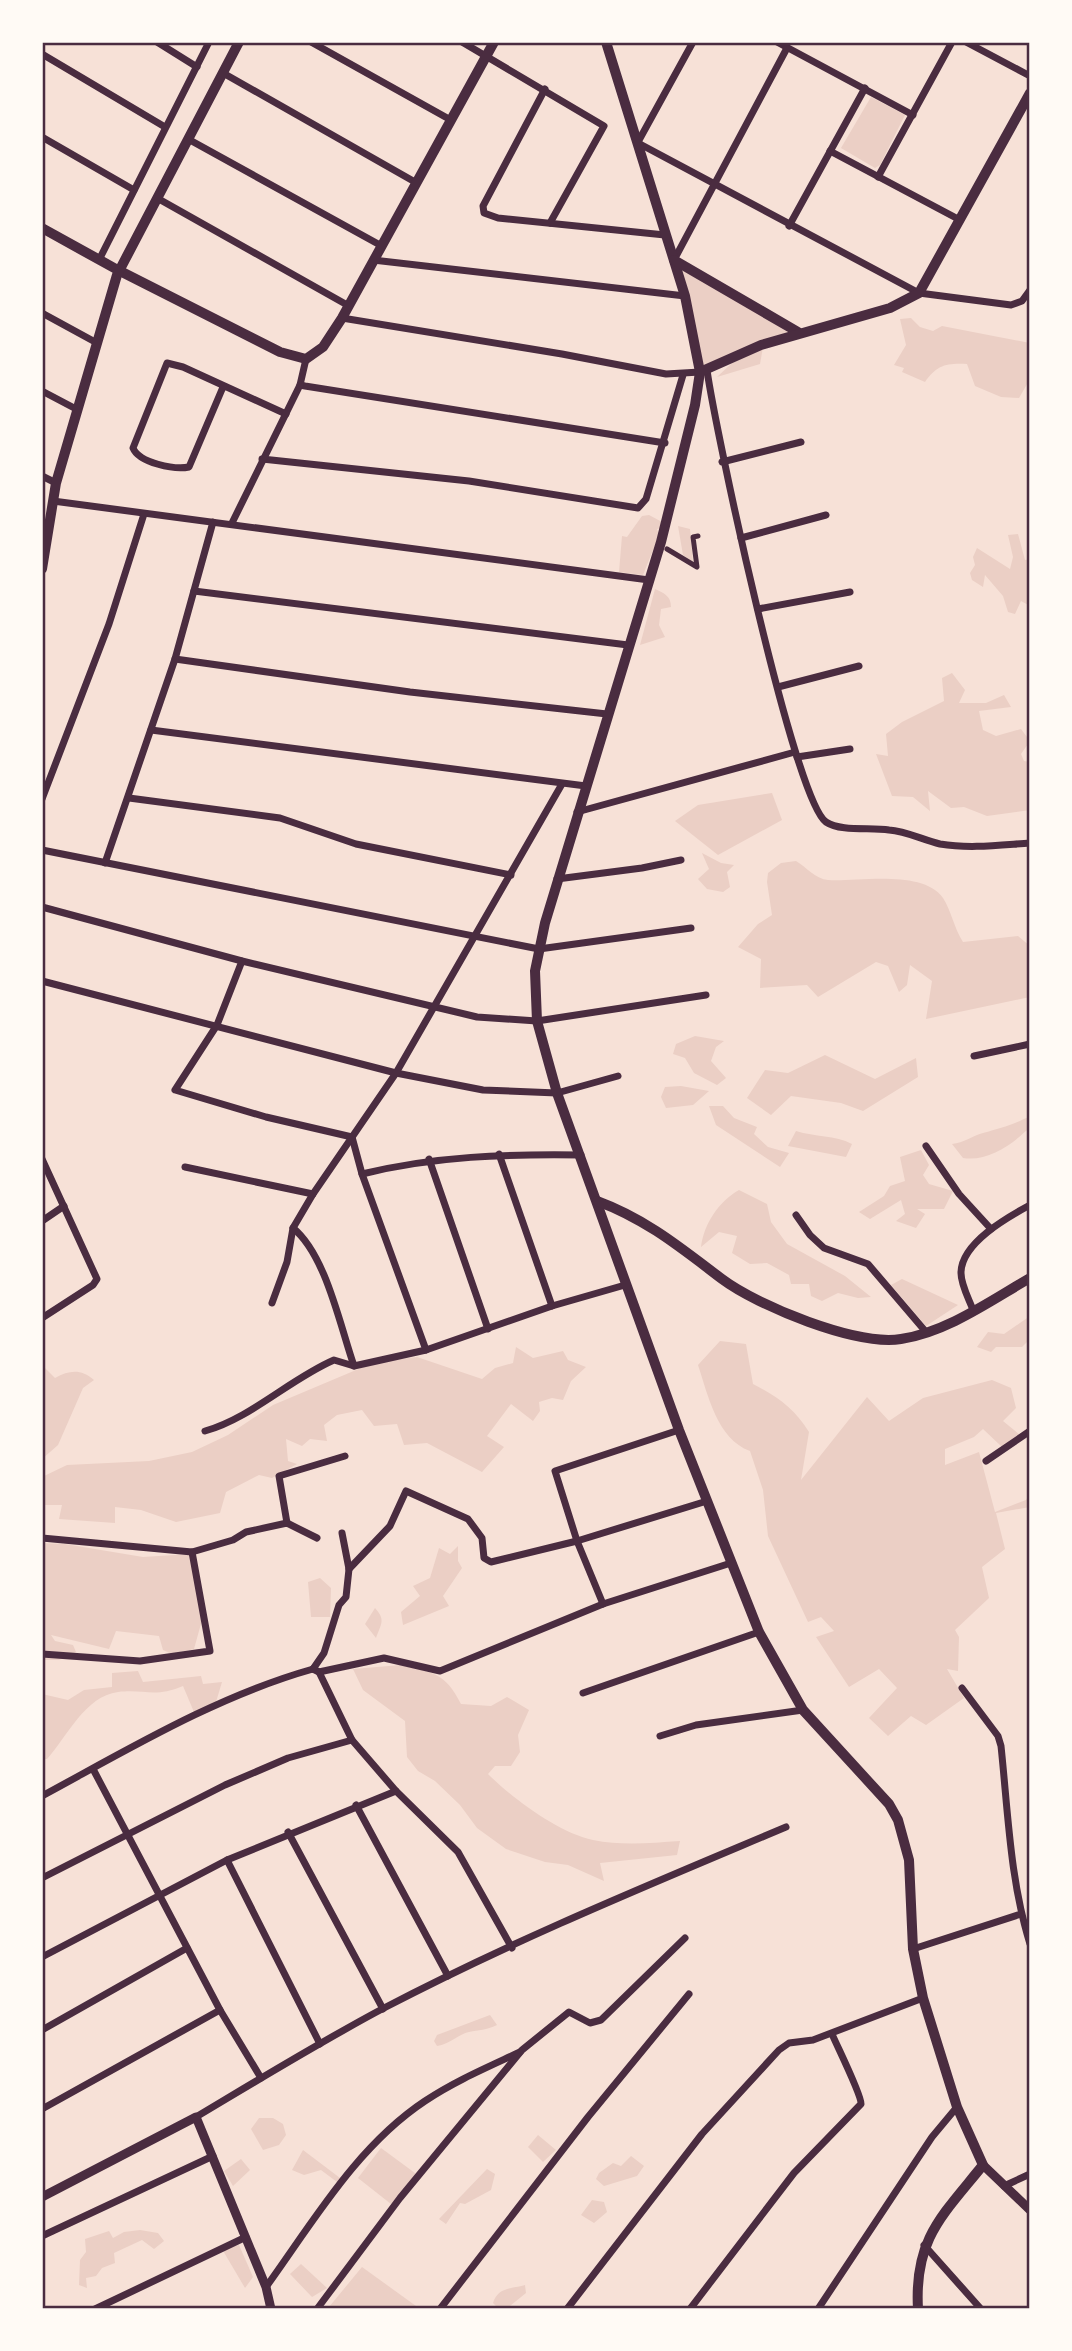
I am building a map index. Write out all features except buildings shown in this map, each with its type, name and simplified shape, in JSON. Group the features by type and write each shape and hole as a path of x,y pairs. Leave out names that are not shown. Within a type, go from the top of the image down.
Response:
{"main road":[{"path":"42,569 56,483 119,271 239,42"},
{"path":"42,228 119,271 280,352 306,359 323,347 342,318 449,119 494,42"},
{"path":"606,42 685,296 703,371 691,426 649,580 557,878 535,971 537,1021 557,1093 625,1284 759,1632 803,1710 889,1804 898,1819 909,1860 913,1950 923,1998 957,2107 983,2165 937,2222 924,2245 918,2272 918,2309"},
{"path":"703,371 748,350 798,332 890,308 919,293 1030,93"},
{"path":"674,260 798,332"},
{"path":"597,1201 631,1214 657,1229 723,1279 763,1303 823,1326 868,1337 899,1339 926,1332 973,1310 1030,1278"}],"street":[{"path":"157,42 197,67"},
{"path":"99,260 209,42"},
{"path":"311,42 449,119"},
{"path":"462,42 604,126 550,223"},
{"path":"693,42 637,144 919,293 1011,305 1022,301 1030,290"},
{"path":"778,42 913,115"},
{"path":"878,177 952,42"},
{"path":"966,42 1030,76"},
{"path":"674,260 787,48"},
{"path":"42,54 165,127"},
{"path":"223,73 415,182"},
{"path":"789,226 865,88"},
{"path":"545,89 482,210 488,216 498,218 665,235"},
{"path":"42,137 134,190"},
{"path":"188,139 380,245"},
{"path":"831,151 960,220"},
{"path":"157,198 349,306"},
{"path":"373,260 685,296"},
{"path":"42,313 97,343"},
{"path":"342,318 683,376 703,371 722,462 778,687 796,754 819,814 834,825 892,830 954,846 1030,843"},
{"path":"232,523 300,385 306,359"},
{"path":"223,387 192,465 179,468 141,458 133,448 163,368 173,363 286,414"},
{"path":"262,459 468,481 631,508 642,506 665,443 683,376"},
{"path":"300,385 665,443"},
{"path":"42,391 78,410"},
{"path":"722,462 801,442"},
{"path":"42,476 56,483"},
{"path":"53,501 649,580"},
{"path":"42,799 109,624 144,514"},
{"path":"741,538 826,515"},
{"path":"105,863 175,659 213,522"},
{"path":"667,549 697,567 693,537 698,536"},
{"path":"194,591 628,645"},
{"path":"758,609 850,592"},
{"path":"175,659 410,692 607,714"},
{"path":"778,687 859,666"},
{"path":"151,730 586,786"},
{"path":"577,812 796,754 850,749"},
{"path":"272,1303 287,1262 293,1228 313,1194 396,1073 432,1005 510,876 562,783"},
{"path":"129,798 280,818 356,844 510,876"},
{"path":"42,850 540,949 691,928"},
{"path":"557,878 642,868 681,860"},
{"path":"42,907 242,961 477,1017 537,1021 706,995"},
{"path":"242,961 217,1025 175,1090 266,1117 352,1137"},
{"path":"42,981 396,1073 484,1090 557,1093 618,1076"},
{"path":"974,1056 1030,1044"},
{"path":"352,1137 362,1174 426,1350"},
{"path":"926,1146 959,1194 991,1229"},
{"path":"362,1174 429,1159 499,1153 581,1155"},
{"path":"499,1153 552,1306"},
{"path":"42,1159 88,1253 96,1282 46,1317 42,1308"},
{"path":"429,1159 488,1329"},
{"path":"185,1167 313,1194"},
{"path":"973,1310 961,1275 962,1264 974,1246 991,1229 1030,1205"},
{"path":"42,1221 64,1206"},
{"path":"796,1215 810,1235 824,1248 868,1265 926,1332"},
{"path":"293,1228 304,1237 316,1257 354,1366"},
{"path":"205,1431 235,1419 317,1367 334,1360 354,1366 426,1350 625,1284"},
{"path":"603,1604 577,1541 555,1471 679,1430"},
{"path":"986,1461 1030,1431"},
{"path":"288,1523 280,1493 281,1475 345,1456"},
{"path":"349,1569 390,1526 406,1491 468,1519 482,1538 484,1558 491,1562 502,1562 707,1502"},
{"path":"42,1538 192,1552 233,1540 246,1532 288,1523 317,1538"},
{"path":"316,1670 339,1605 346,1597 349,1569 342,1533"},
{"path":"42,1654 140,1661 210,1651 192,1552"},
{"path":"42,1796 268,1682 384,1658 440,1671 603,1604 731,1563"},
{"path":"583,1693 759,1632"},
{"path":"316,1670 352,1740 396,1791 458,1852 512,1948"},
{"path":"962,1688 998,1736 1001,1746 1021,1914 1030,1944"},
{"path":"660,1736 696,1725 803,1710"},
{"path":"42,1878 225,1785 288,1758 352,1740"},
{"path":"93,1769 220,2010 261,2078"},
{"path":"42,1957 227,1860 288,1832 396,1791"},
{"path":"356,1805 448,1976"},
{"path":"42,2197 195,2117 320,2044 448,1976 594,1908 786,1827"},
{"path":"288,1832 383,2009"},
{"path":"227,1860 320,2044"},
{"path":"913,1950 1021,1914"},
{"path":"267,2287 331,2196 387,2133 424,2102 522,2050 569,2012 590,2023 601,2020 685,1938"},
{"path":"42,2030 187,1948"},
{"path":"440,2309 588,2117 689,1994"},
{"path":"567,2309 702,2134 755,2073 789,2043 832,2034 923,1998"},
{"path":"42,2109 220,2010"},
{"path":"690,2309 793,2173 861,2104 861,2097 847,2073 832,2034"},
{"path":"317,2309 400,2198 522,2050"},
{"path":"818,2309 932,2137 957,2107"},
{"path":"195,2117 267,2287 271,2309"},
{"path":"42,2236 213,2156"},
{"path":"983,2165 1030,2210"},
{"path":"1004,2186 1030,2174"},
{"path":"95,2309 246,2237"},
{"path":"924,2245 981,2309"}],"shaded area":[{"path":"871,97 905,115 880,165 875,168 841,148"},
{"path":"673,256 790,332 700,372"},
{"path":"911,318 920,327 933,331 942,326 1030,343 1030,379 1019,398 1001,397 975,386 967,364 943,366 925,382 902,372 904,368 894,365 906,345 900,319"},
{"path":"763,347 760,364 717,377 732,363"},
{"path":"649,515 664,523 662,528 657,529 659,535 643,575 619,572 622,536 627,537 642,516"},
{"path":"678,526 690,529 693,562 683,555"},
{"path":"1018,534 1025,560 1030,559 1030,606 1021,601 1015,614 1008,612 1003,596 985,575 983,587 972,580 970,573 975,565 973,557 977,548 1010,569 1013,557 1008,535"},
{"path":"655,589 666,595 671,603 671,607 661,609 659,625 665,637 640,645"},
{"path":"952,673 965,690 959,703 986,703 1004,695 1011,707 979,711 983,730 996,736 1021,729 1030,741 1021,754 1024,761 1030,762 1030,810 987,816 964,807 951,808 928,791 930,811 913,797 892,796 876,754 888,756 886,734 902,722 944,701 942,678"},
{"path":"772,793 782,820 718,855 675,821 698,805"},
{"path":"702,853 721,863 734,865 727,872 730,887 723,892 707,889 698,879 709,869"},
{"path":"796,861 815,875 828,880 905,880 934,889 946,903 963,942 1018,936 1030,946 1030,997 926,1019 932,981 910,965 907,985 899,992 888,966 876,962 818,997 807,985 760,988 761,959 738,947 758,924 772,915 768,873 781,863"},
{"path":"695,1036 724,1041 716,1047 711,1061 726,1078 717,1085 694,1073 685,1058 673,1054 676,1044"},
{"path":"825,1055 875,1079 916,1058 918,1077 863,1111 841,1103 791,1096 771,1115 747,1098 765,1070 788,1073"},
{"path":"681,1086 709,1091 693,1105 666,1108 661,1097 665,1087"},
{"path":"709,1106 723,1106 734,1118 757,1127 754,1134 768,1147 789,1153 780,1167 716,1125"},
{"path":"1030,1116 1030,1127 1016,1140 991,1154 972,1159 963,1158 952,1144 1012,1124"},
{"path":"796,1131 852,1144 846,1157 788,1146"},
{"path":"921,1150 929,1165 923,1175 929,1184 953,1191 944,1209 917,1209 925,1214 916,1228 896,1221 905,1214 901,1200 870,1219 859,1212 884,1196 890,1186 905,1181 900,1157"},
{"path":"739,1190 767,1204 771,1222 787,1244 845,1276 871,1297 858,1298 838,1293 822,1301 811,1296 809,1284 791,1284 789,1275 767,1263 750,1264 732,1253 737,1236 719,1232 701,1247 713,1214"},
{"path":"902,1279 958,1305 926,1326 891,1285"},
{"path":"1030,1316 1030,1339 1022,1347 996,1347 991,1352 977,1347 988,1332 1004,1334"},
{"path":"720,1341 746,1344 753,1384 785,1404 809,1432 801,1480 867,1397 889,1421 923,1398 992,1380 1011,1388 1016,1408 1003,1421 1020,1435 1002,1447 983,1429 974,1437 945,1449 945,1465 979,1452 995,1512 1026,1500 1030,1494 1030,1507 996,1513 1005,1549 982,1567 989,1598 955,1630 959,1637 958,1671 947,1669 964,1698 926,1725 911,1716 888,1736 869,1718 897,1688 879,1669 849,1687 816,1637 834,1631 821,1617 808,1622 768,1536 763,1490 750,1451 729,1437 715,1415 698,1365"},
{"path":"516,1347 533,1358 563,1351 568,1360 586,1367 571,1381 563,1400 552,1398 539,1402 540,1411 533,1421 511,1404 487,1436 504,1447 482,1472 427,1443 404,1445 397,1424 374,1426 362,1410 337,1415 324,1425 327,1441 310,1439 302,1446 286,1439 288,1461 297,1464 272,1478 259,1475 226,1492 220,1513 176,1522 141,1510 115,1507 115,1523 59,1519 62,1505 42,1505 42,1477 67,1465 149,1461 192,1452 228,1435 273,1405 375,1362 417,1357 482,1379 495,1368 513,1363"},
{"path":"45,1368 55,1378 75,1372 94,1380 83,1388 58,1445 42,1459 42,1377"},
{"path":"42,1543 65,1544 143,1557 190,1554 202,1620 194,1649 172,1654 163,1650 159,1636 116,1631 109,1649 51,1635 55,1641 73,1645 76,1652 59,1660 42,1660"},
{"path":"458,1546 458,1561 462,1568 443,1596 449,1606 403,1625 401,1612 420,1596 413,1586 430,1578 439,1548 450,1554"},
{"path":"320,1578 331,1588 330,1617 311,1617 308,1582"},
{"path":"375,1608 381,1619 376,1638 365,1624"},
{"path":"401,1665 437,1676 455,1693 461,1704 491,1706 507,1697 529,1710 518,1735 520,1752 511,1766 495,1766 488,1774 537,1813 566,1830 593,1840 626,1843 680,1841 677,1855 600,1863 604,1881 568,1865 545,1862 506,1849 477,1828 460,1805 435,1781 418,1771 407,1757 405,1721 363,1690 353,1669"},
{"path":"138,1671 143,1682 201,1676 203,1684 222,1682 216,1702 194,1712 183,1686 165,1692 127,1691 106,1695 86,1709 47,1759 42,1759 42,1694 68,1700 84,1690 112,1687 112,1673"},
{"path":"490,2015 497,2025 465,2033 442,2045 437,2046 434,2041 437,2035"},
{"path":"259,2118 273,2118 283,2124 286,2135 279,2145 263,2150 251,2129"},
{"path":"538,2135 556,2150 543,2162 528,2147"},
{"path":"381,2148 419,2176 391,2204 358,2178"},
{"path":"303,2150 340,2178 337,2182 321,2170 304,2175 292,2170"},
{"path":"631,2156 644,2166 637,2176 604,2186 596,2179 599,2173 613,2163 621,2166"},
{"path":"241,2159 250,2170 233,2186 224,2171"},
{"path":"487,2169 495,2174 491,2190 465,2204 460,2203 446,2224 439,2219"},
{"path":"592,2200 604,2202 607,2212 594,2223 581,2215"},
{"path":"140,2230 158,2233 164,2241 154,2249 142,2240 114,2253 115,2263 102,2268 96,2276 86,2278 87,2288 79,2285 80,2260 86,2252 85,2239 109,2231 113,2238 124,2232"},
{"path":"239,2245 253,2277 245,2288 222,2249"},
{"path":"301,2264 327,2288 312,2297 290,2274"},
{"path":"362,2267 417,2309 331,2309 329,2307"},
{"path":"525,2285 526,2293 506,2309 499,2309 493,2303 502,2291"}]}
